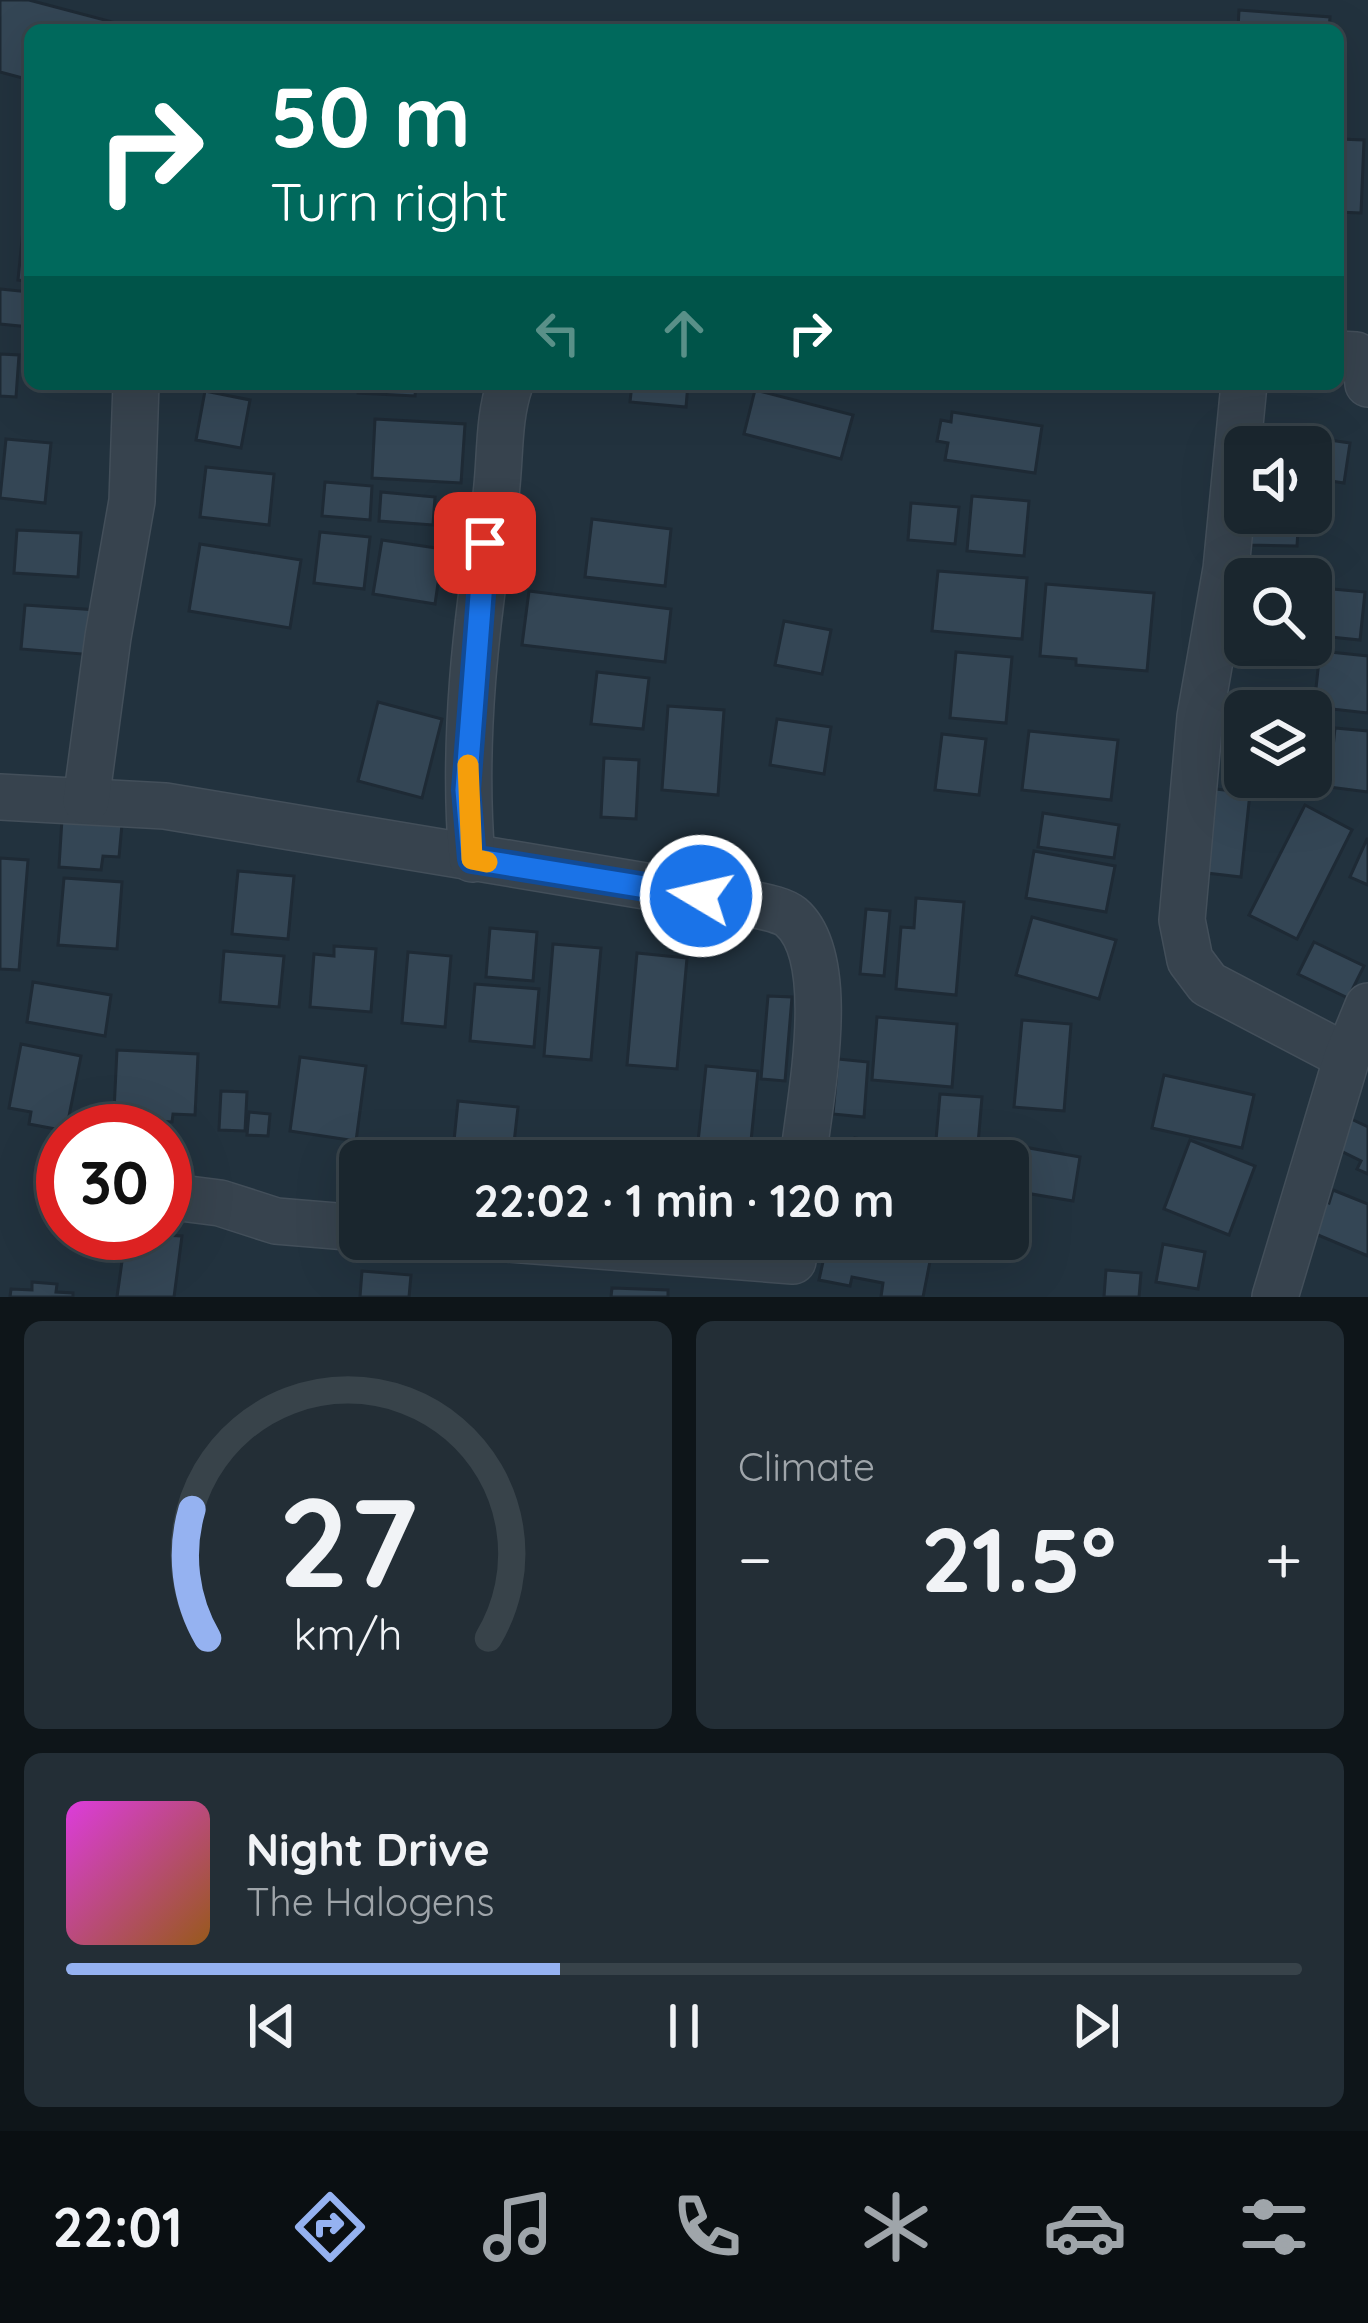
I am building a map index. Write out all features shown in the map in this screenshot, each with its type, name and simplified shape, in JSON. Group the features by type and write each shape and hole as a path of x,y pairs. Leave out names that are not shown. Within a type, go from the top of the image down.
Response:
{"street":[{"path":"1344,354 1356,355 1366,364 1368,384"},
{"path":"86,801 132,501 136,390"},
{"path":"472,859 466,790 474,679 485,543 509,390"},
{"path":"1243,390 1226,568 1200,717 1182,920 1190,960 1208,984 1347,1057"},
{"path":"0,797 165,806 747,903 789,915 812,944 820,996 805,1140"},
{"path":"1276,1297 1347,1057 1368,1006"},
{"path":"192,1199 276,1221 339,1226"},
{"path":"730,1260 793,1266"}],"building":[{"path":"0,0 29,0 120,24 24,24 24,78 0,72"},
{"path":"1239,10 1330,17 1329,24 1238,24"},
{"path":"1344,139 1364,140 1361,213 1344,212"},
{"path":"24,221 24,281 18,280"},
{"path":"0,289 24,291 24,326 0,324"},
{"path":"0,354 19,355 16,397 0,396"},
{"path":"358,390 416,390 415,396"},
{"path":"631,390 687,390 686,407 630,402"},
{"path":"755,390 853,415 841,459 744,434"},
{"path":"205,391 250,400 241,448 196,440"},
{"path":"952,412 1042,426 1035,473 945,460 948,443 937,441 941,420 951,422"},
{"path":"375,419 465,424 461,483 372,478"},
{"path":"6,439 51,443 45,503 0,498"},
{"path":"1332,440 1350,443 1344,483 1332,481"},
{"path":"206,467 274,474 269,525 200,517"},
{"path":"325,482 372,486 370,520 322,516"},
{"path":"381,492 435,497 433,525 379,521"},
{"path":"972,496 1029,501 1024,556 967,551"},
{"path":"911,503 959,507 955,544 908,540"},
{"path":"592,519 671,529 665,586 585,577"},
{"path":"17,530 81,533 78,577 14,573"},
{"path":"320,532 370,537 364,589 314,583"},
{"path":"1244,534 1298,534 1297,546 1244,545"},
{"path":"382,540 443,549 435,604 373,594"},
{"path":"200,544 301,560 290,628 189,611"},
{"path":"938,571 1027,578 1022,639 932,631"},
{"path":"1046,584 1154,593 1147,671 1076,665 1076,659 1040,656"},
{"path":"1332,589 1365,592 1360,640 1332,637"},
{"path":"529,591 671,609 665,662 522,645"},
{"path":"25,605 97,610 94,655 21,649"},
{"path":"784,621 831,630 822,674 775,665"},
{"path":"956,652 1012,657 1006,723 950,718"},
{"path":"1332,652 1368,656 1368,713 1332,709 1332,690 1316,690 1318,666 1332,666"},
{"path":"597,672 649,678 643,729 591,724"},
{"path":"378,702 442,719 422,798 358,781"},
{"path":"668,706 724,710 718,795 662,790"},
{"path":"777,719 831,727 824,774 770,765"},
{"path":"1335,728 1368,731 1368,792 1332,787"},
{"path":"1029,731 1118,740 1111,800 1022,790"},
{"path":"942,734 986,739 979,795 935,790"},
{"path":"604,758 639,760 636,819 601,817"},
{"path":"1207,788 1224,790 1224,798 1249,798 1241,877 1198,872"},
{"path":"1305,805 1352,830 1297,939 1249,915"},
{"path":"1043,813 1119,825 1114,858 1038,847"},
{"path":"62,819 122,824 119,857 103,856 101,870 59,867"},
{"path":"1368,839 1368,885 1350,877"},
{"path":"1034,851 1115,866 1106,912 1026,898"},
{"path":"0,858 28,860 19,970 0,969"},
{"path":"238,871 294,876 288,939 232,934"},
{"path":"64,878 122,882 117,949 58,945"},
{"path":"916,898 964,902 956,995 896,989 901,927 914,928"},
{"path":"866,909 890,911 884,976 860,974"},
{"path":"1032,917 1116,940 1099,999 1016,975"},
{"path":"490,928 537,932 533,981 486,977"},
{"path":"1314,942 1364,966 1348,998 1298,974"},
{"path":"553,944 601,948 591,1060 544,1056"},
{"path":"334,946 376,949 371,1012 310,1007 314,954 334,956"},
{"path":"224,951 284,956 279,1007 220,1002"},
{"path":"408,952 451,956 445,1027 402,1023"},
{"path":"637,953 687,958 677,1069 627,1065"},
{"path":"33,982 111,995 105,1036 27,1022"},
{"path":"475,984 539,989 534,1047 470,1041"},
{"path":"768,996 792,997 785,1081 761,1079"},
{"path":"877,1017 957,1024 952,1087 872,1080"},
{"path":"1022,1020 1071,1024 1064,1111 1014,1107"},
{"path":"21,1044 81,1056 71,1104 36,1104 36,1125 29,1124 31,1112 9,1108"},
{"path":"117,1050 198,1054 195,1115 192,1104 114,1104"},
{"path":"300,1057 366,1066 356,1140 290,1131"},
{"path":"838,1059 868,1062 864,1117 833,1114"},
{"path":"706,1066 758,1071 751,1140 698,1140"},
{"path":"1164,1075 1254,1095 1242,1148 1152,1128"},
{"path":"221,1091 247,1092 245,1131 219,1130"},
{"path":"940,1094 982,1097 978,1140 936,1140"},
{"path":"458,1101 518,1107 514,1140 454,1140"},
{"path":"249,1112 270,1114 268,1136 247,1135"},
{"path":"1351,1119 1368,1127 1368,1174 1357,1169 1361,1161 1337,1149"},
{"path":"1190,1140 1255,1166 1229,1235 1164,1209"},
{"path":"1029,1148 1080,1157 1073,1201 1029,1194"},
{"path":"1333,1190 1368,1204 1368,1256 1306,1230 1319,1199 1329,1203"},
{"path":"1163,1244 1205,1252 1198,1289 1156,1282"},
{"path":"122,1260 179,1260 174,1297 117,1297"},
{"path":"823,1260 930,1260 923,1297 881,1297 883,1283 852,1277 850,1286 819,1280"},
{"path":"1106,1270 1141,1273 1139,1297 1104,1297"},
{"path":"362,1271 411,1275 409,1297 360,1297"},
{"path":"32,1282 57,1284 56,1292 73,1293 73,1297 10,1297 11,1289 32,1290"},
{"path":"612,1288 668,1290 668,1297 611,1297"}],"slow traffic":[{"path":"468,765 472,859 487,862"}],"route":[{"path":"485,543 466,790 472,859 701,896"}]}
